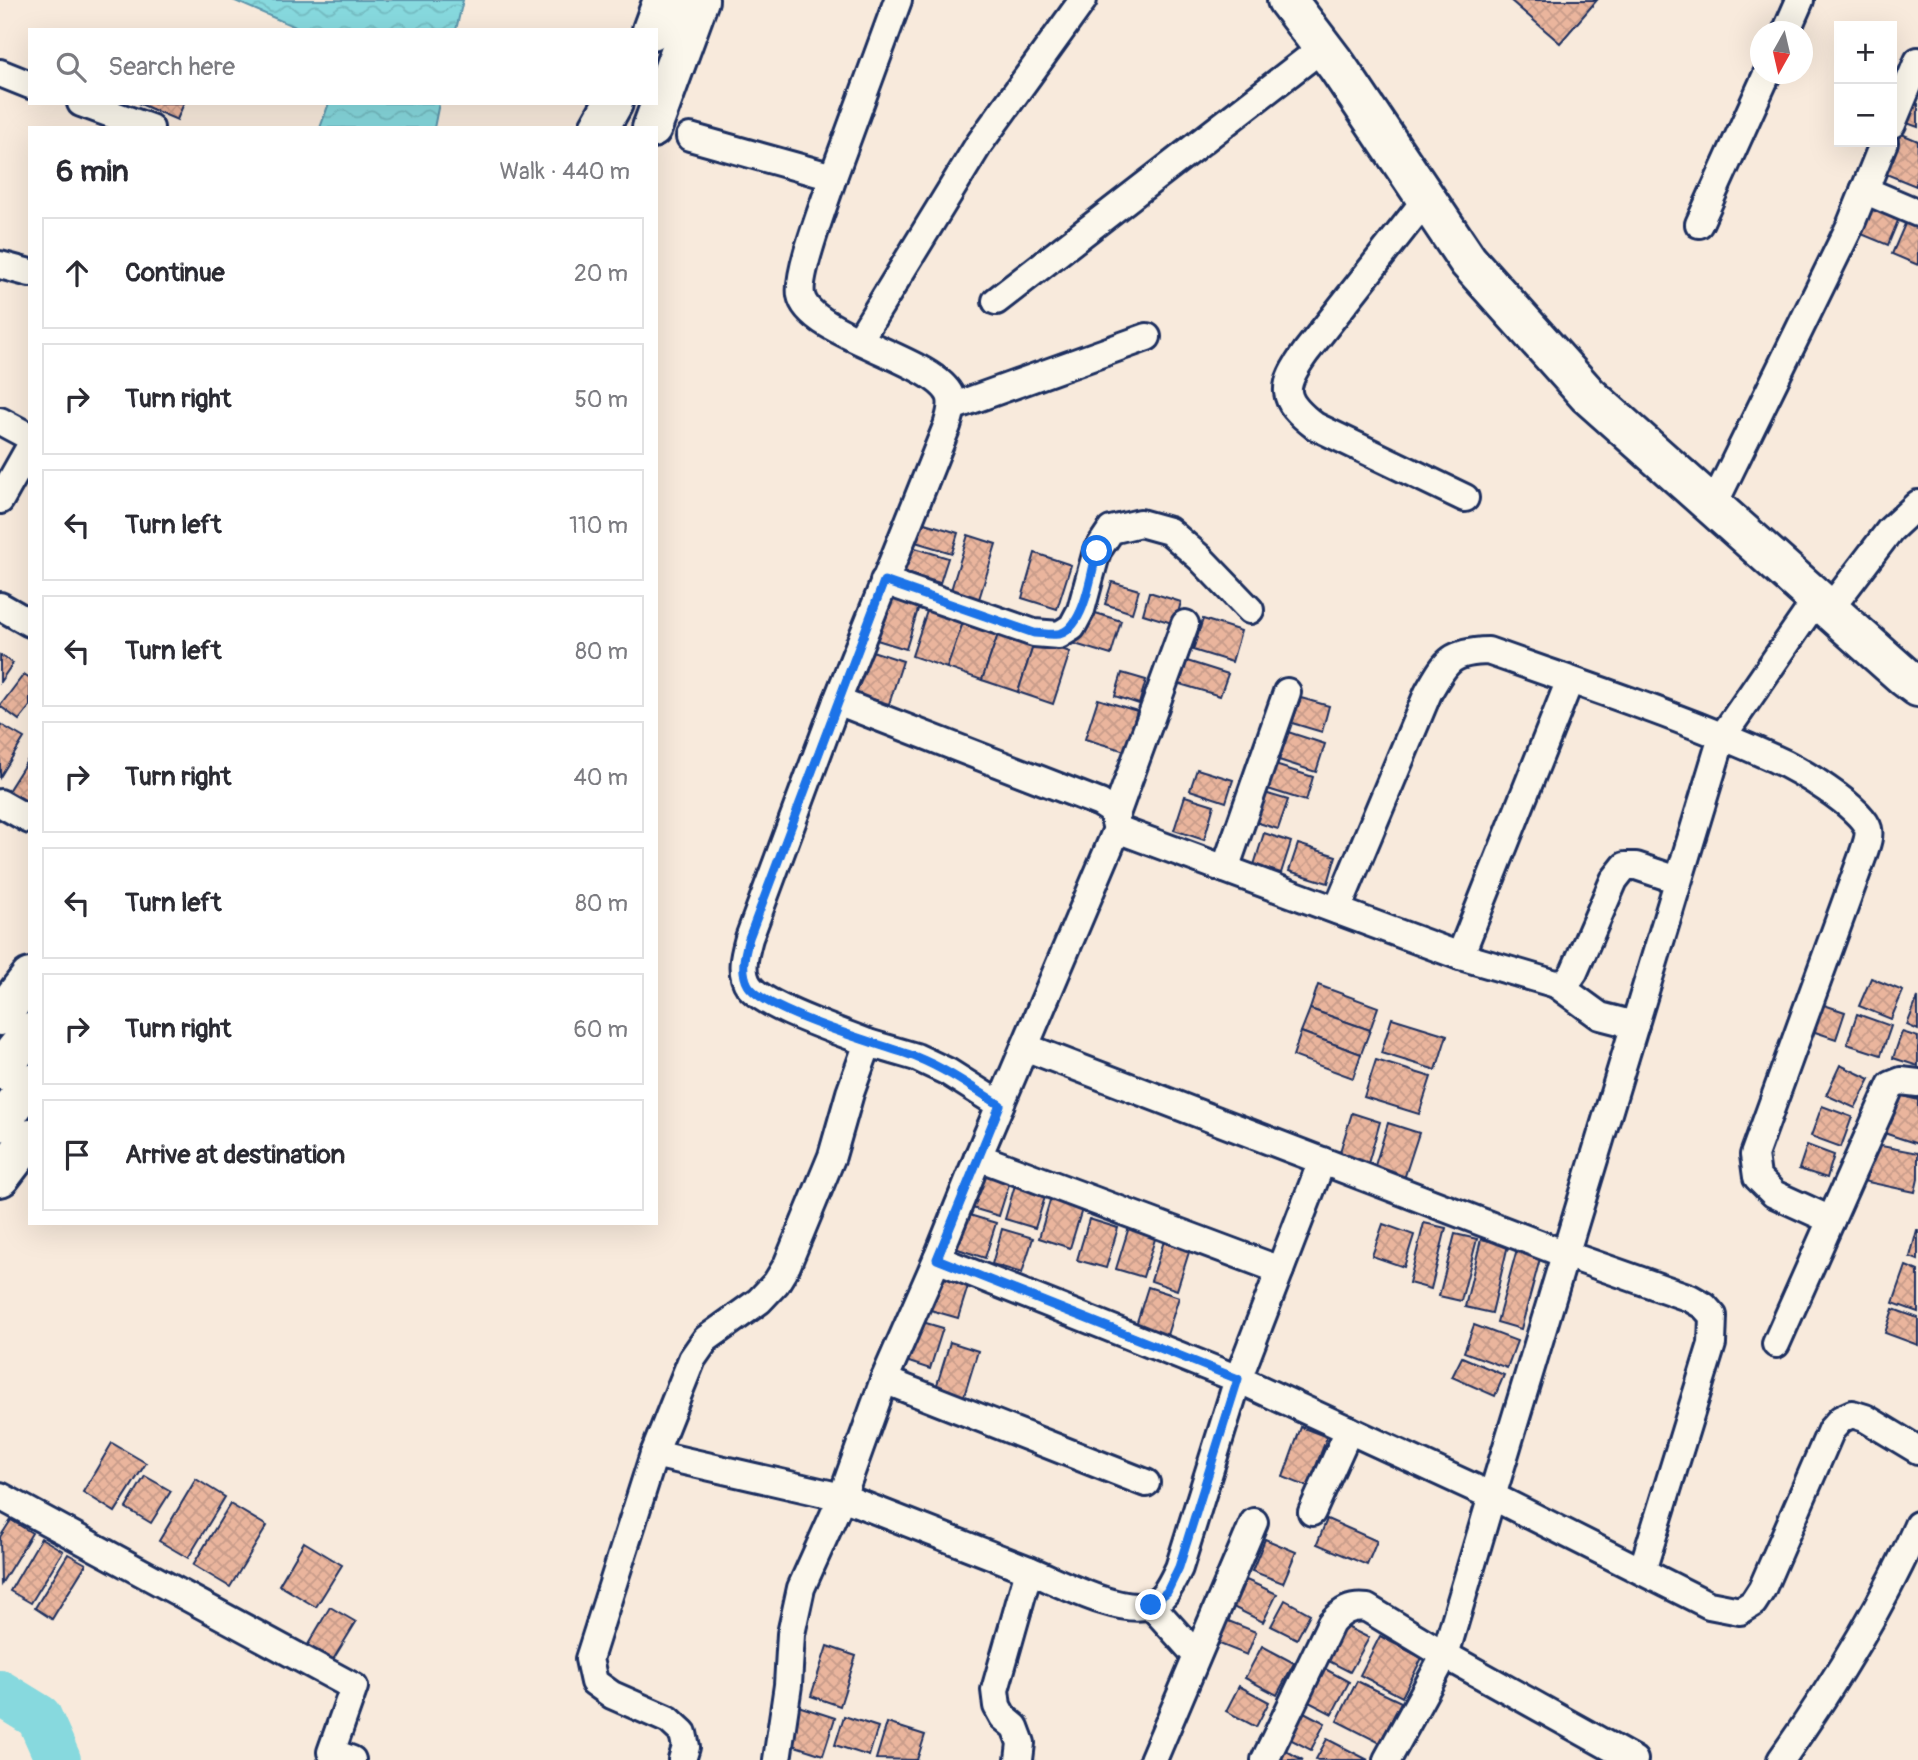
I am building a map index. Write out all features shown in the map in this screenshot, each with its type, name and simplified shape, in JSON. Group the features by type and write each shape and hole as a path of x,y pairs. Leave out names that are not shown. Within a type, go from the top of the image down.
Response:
{"main road":[{"path":"643,28 650,0"},
{"path":"653,28 663,0"},
{"path":"653,126 699,0"},
{"path":"673,140 709,0"},
{"path":"1287,0 1427,198 1468,261 1588,395 1918,687"},
{"path":"600,126 613,105"},
{"path":"607,126 613,105"},
{"path":"618,126 624,105"},
{"path":"0,1051 10,1001"},
{"path":"0,1070 28,1035"},
{"path":"0,1122 28,1087"},
{"path":"0,1139 28,1104"},
{"path":"0,1177 28,1141"}],"street":[{"path":"633,28 650,0"},
{"path":"898,0 833,177 800,279 801,298 809,311 818,317 932,377 949,393 952,407 947,426 837,701 749,938 743,964 748,986 768,1003 868,1043 916,1057 948,1072 1000,1105"},
{"path":"859,340 979,144 1083,0"},
{"path":"1791,21 1800,0"},
{"path":"996,301 1322,48"},
{"path":"1897,112 1918,63"},
{"path":"0,73 28,84"},
{"path":"1699,224 1762,84"},
{"path":"87,105 144,126"},
{"path":"583,126 594,105"},
{"path":"673,140 833,177"},
{"path":"1713,506 1850,226 1882,147"},
{"path":"1864,190 1918,212"},
{"path":"1427,198 1293,370 1287,385 1288,394 1297,413 1315,426 1465,498"},
{"path":"0,265 28,272"},
{"path":"952,407 1147,337"},
{"path":"0,421 28,436"},
{"path":"0,500 28,451"},
{"path":"1387,1760 1445,1655 1722,737 1823,604 1890,530 1918,504"},
{"path":"884,581 1034,633 1059,635 1072,627 1081,610 1097,551 1111,530 1140,523 1169,531 1200,558 1250,610"},
{"path":"0,606 28,622"},
{"path":"784,1758 791,1634 801,1588 842,1497 884,1380 1026,1047 1116,823 1185,624"},
{"path":"1337,910 1428,693 1447,661 1468,651 1488,651 1570,680 1722,737 1804,774 1845,802 1868,830 1863,855 1755,1156 1757,1177 1774,1194 1830,1220"},
{"path":"1460,956 1570,680"},
{"path":"1225,869 1287,692"},
{"path":"837,701 1100,803 1112,811 1116,823 1225,869 1460,956 1556,984 1600,1016 1635,1025"},
{"path":"0,803 28,819"},
{"path":"1556,984 1567,982 1574,972 1614,880 1625,866 1636,866 1678,880"},
{"path":"10,1001 28,966"},
{"path":"682,1760 687,1747 683,1733 669,1720 612,1695 594,1682 589,1659 654,1454 692,1359 705,1339 759,1301 776,1283 787,1265 832,1156 868,1043"},
{"path":"1026,1047 1565,1254 1690,1298 1704,1307 1713,1316 1712,1344 1642,1571"},
{"path":"1776,1344 1891,1085 1901,1081 1918,1083"},
{"path":"978,1157 1280,1270"},
{"path":"654,1454 842,1497 1109,1602 1130,1608 1151,1605 1167,1592 1179,1567 1238,1379 1322,1161"},
{"path":"937,1259 1238,1379 1492,1496 1709,1605 1740,1611 1753,1603 1762,1589 1831,1430 1841,1419 1852,1414 1865,1418 1918,1450"},
{"path":"884,1380 1146,1483"},
{"path":"1312,1512 1349,1430"},
{"path":"0,1496 354,1686 337,1757"},
{"path":"1153,1760 1254,1522"},
{"path":"1781,1760 1829,1691 1905,1554 1918,1525"},
{"path":"1019,1760 1021,1743 1015,1727 1003,1717 997,1706 995,1690 1029,1570"},
{"path":"1151,1605 1196,1655"},
{"path":"1265,1760 1331,1623 1342,1611 1355,1606 1367,1608 1445,1655 1634,1760"}],"water":[{"path":"233,0 463,0 456,28 297,28"},
{"path":"328,105 439,105 434,126 321,126"}],"building":[{"path":"1510,0 1597,0 1560,43"},
{"path":"1913,102 1918,104 1918,127 1904,122"},
{"path":"143,105 183,105 177,120"},
{"path":"1897,132 1918,141 1916,186 1881,172 1891,147 1897,147"},
{"path":"1871,205 1900,216 1888,245 1859,233"},
{"path":"1908,217 1918,221 1918,265 1892,254"},
{"path":"918,521 958,533 952,553 912,541"},
{"path":"968,535 996,544 979,599 951,590"},
{"path":"902,544 948,558 940,583 894,569"},
{"path":"1035,553 1071,565 1057,609 1022,598"},
{"path":"1112,582 1139,590 1132,613 1105,604"},
{"path":"1149,592 1181,602 1175,624 1143,614"},
{"path":"890,597 919,606 906,649 877,640"},
{"path":"929,605 965,617 947,668 912,656"},
{"path":"1086,610 1121,621 1111,655 1075,644"},
{"path":"965,617 1000,629 982,680 947,668"},
{"path":"1203,619 1241,631 1232,662 1193,650"},
{"path":"1000,629 1035,640 1018,692 982,680"},
{"path":"1035,640 1070,652 1053,704 1018,692"},
{"path":"866,649 903,661 889,704 852,693"},
{"path":"0,655 13,663 0,682"},
{"path":"1187,661 1228,674 1220,696 1180,684"},
{"path":"1122,673 1146,680 1139,704 1115,696"},
{"path":"24,674 28,677 28,709 19,720 0,706"},
{"path":"1301,698 1329,706 1322,732 1292,723"},
{"path":"1098,699 1137,711 1125,751 1085,739"},
{"path":"0,724 24,738 0,777"},
{"path":"1288,732 1325,744 1316,772 1279,760"},
{"path":"28,759 28,804 8,791"},
{"path":"1275,765 1313,777 1306,801 1268,789"},
{"path":"1197,769 1233,780 1226,802 1190,790"},
{"path":"1258,791 1288,800 1278,829 1249,820"},
{"path":"1185,796 1214,805 1204,840 1174,830"},
{"path":"1264,833 1291,842 1281,873 1254,865"},
{"path":"1298,844 1336,856 1328,883 1289,871"},
{"path":"1871,978 1903,991 1891,1019 1859,1006"},
{"path":"1318,985 1378,1007 1370,1030 1310,1009"},
{"path":"1918,997 1918,1030 1907,1025"},
{"path":"1812,1001 1845,1012 1836,1039 1803,1028"},
{"path":"1310,1009 1370,1030 1361,1054 1301,1032"},
{"path":"1857,1014 1891,1026 1881,1055 1847,1044"},
{"path":"1392,1018 1447,1035 1436,1070 1381,1053"},
{"path":"1301,1032 1361,1054 1353,1078 1293,1056"},
{"path":"1902,1032 1918,1037 1918,1066 1893,1058"},
{"path":"1376,1060 1431,1077 1419,1114 1364,1097"},
{"path":"1840,1065 1870,1079 1855,1108 1826,1095"},
{"path":"1893,1093 1918,1100 1918,1144 1881,1132"},
{"path":"1822,1106 1852,1117 1841,1147 1811,1136"},
{"path":"1352,1113 1380,1122 1367,1167 1338,1158"},
{"path":"1388,1123 1419,1133 1403,1182 1373,1172"},
{"path":"1871,1144 1918,1153 1915,1192 1863,1181"},
{"path":"1807,1145 1834,1155 1827,1178 1799,1169"},
{"path":"980,1172 1010,1181 999,1216 969,1207"},
{"path":"1015,1185 1046,1194 1035,1228 1005,1219"},
{"path":"1051,1197 1083,1206 1070,1248 1039,1238"},
{"path":"966,1214 996,1223 985,1258 955,1248"},
{"path":"1089,1219 1118,1228 1106,1268 1077,1260"},
{"path":"1424,1223 1446,1228 1431,1289 1409,1283"},
{"path":"1383,1224 1414,1235 1404,1267 1372,1256"},
{"path":"1129,1227 1156,1236 1143,1277 1116,1269"},
{"path":"1002,1229 1033,1238 1022,1273 992,1264"},
{"path":"1918,1230 1918,1260 1910,1257"},
{"path":"1455,1234 1477,1239 1461,1301 1439,1296"},
{"path":"1481,1239 1508,1245 1492,1313 1465,1307"},
{"path":"1164,1241 1190,1249 1177,1290 1151,1281"},
{"path":"1517,1249 1541,1255 1521,1329 1497,1322"},
{"path":"1906,1266 1918,1271 1918,1312 1893,1303"},
{"path":"939,1273 969,1283 958,1318 927,1309"},
{"path":"1148,1287 1179,1297 1167,1335 1136,1325"},
{"path":"1893,1309 1918,1318 1918,1345 1885,1333"},
{"path":"919,1321 943,1328 930,1369 906,1361"},
{"path":"1474,1325 1517,1341 1507,1368 1464,1352"},
{"path":"950,1342 978,1351 964,1396 936,1388"},
{"path":"1462,1357 1504,1375 1495,1396 1452,1377"},
{"path":"1301,1427 1327,1437 1308,1487 1283,1477"},
{"path":"112,1443 146,1463 115,1512 83,1492"},
{"path":"145,1476 171,1491 151,1523 126,1508"},
{"path":"196,1479 225,1497 188,1558 159,1541"},
{"path":"230,1504 267,1526 230,1587 193,1565"},
{"path":"1327,1519 1377,1541 1367,1565 1317,1544"},
{"path":"11,1520 32,1533 1,1584 0,1537"},
{"path":"41,1538 63,1551 31,1603 10,1591"},
{"path":"1265,1539 1296,1552 1283,1583 1252,1571"},
{"path":"304,1542 342,1565 316,1607 279,1585"},
{"path":"68,1554 86,1564 52,1619 35,1608"},
{"path":"1242,1578 1277,1594 1263,1622 1229,1605"},
{"path":"1285,1600 1310,1614 1297,1639 1271,1626"},
{"path":"330,1607 356,1622 331,1663 306,1648"},
{"path":"1221,1618 1256,1632 1247,1655 1212,1641"},
{"path":"1339,1623 1369,1638 1350,1672 1321,1657"},
{"path":"1380,1636 1422,1658 1402,1697 1360,1675"},
{"path":"827,1646 856,1656 840,1706 811,1696"},
{"path":"1262,1646 1294,1663 1277,1695 1245,1678"},
{"path":"1318,1665 1349,1682 1332,1714 1301,1698"},
{"path":"1357,1681 1401,1702 1380,1743 1337,1721"},
{"path":"1239,1686 1269,1702 1256,1727 1226,1711"},
{"path":"798,1706 835,1718 823,1755 786,1743"},
{"path":"1300,1710 1325,1723 1311,1750 1286,1737"},
{"path":"844,1716 878,1727 869,1756 835,1745"},
{"path":"887,1723 925,1735 917,1760 876,1759"},
{"path":"1327,1739 1368,1760 1316,1759"},
{"path":"1281,1748 1303,1760 1275,1760"}],"waterway":[{"path":"0,1693 39,1717 58,1760"}],"route":[{"path":"1097,551 1081,610 1072,627 1059,635 1034,633 884,581 749,938 743,964 748,986 768,1003 868,1043 916,1057 948,1072 1000,1105 937,1259 1238,1379 1179,1567 1167,1592 1151,1605"}]}
